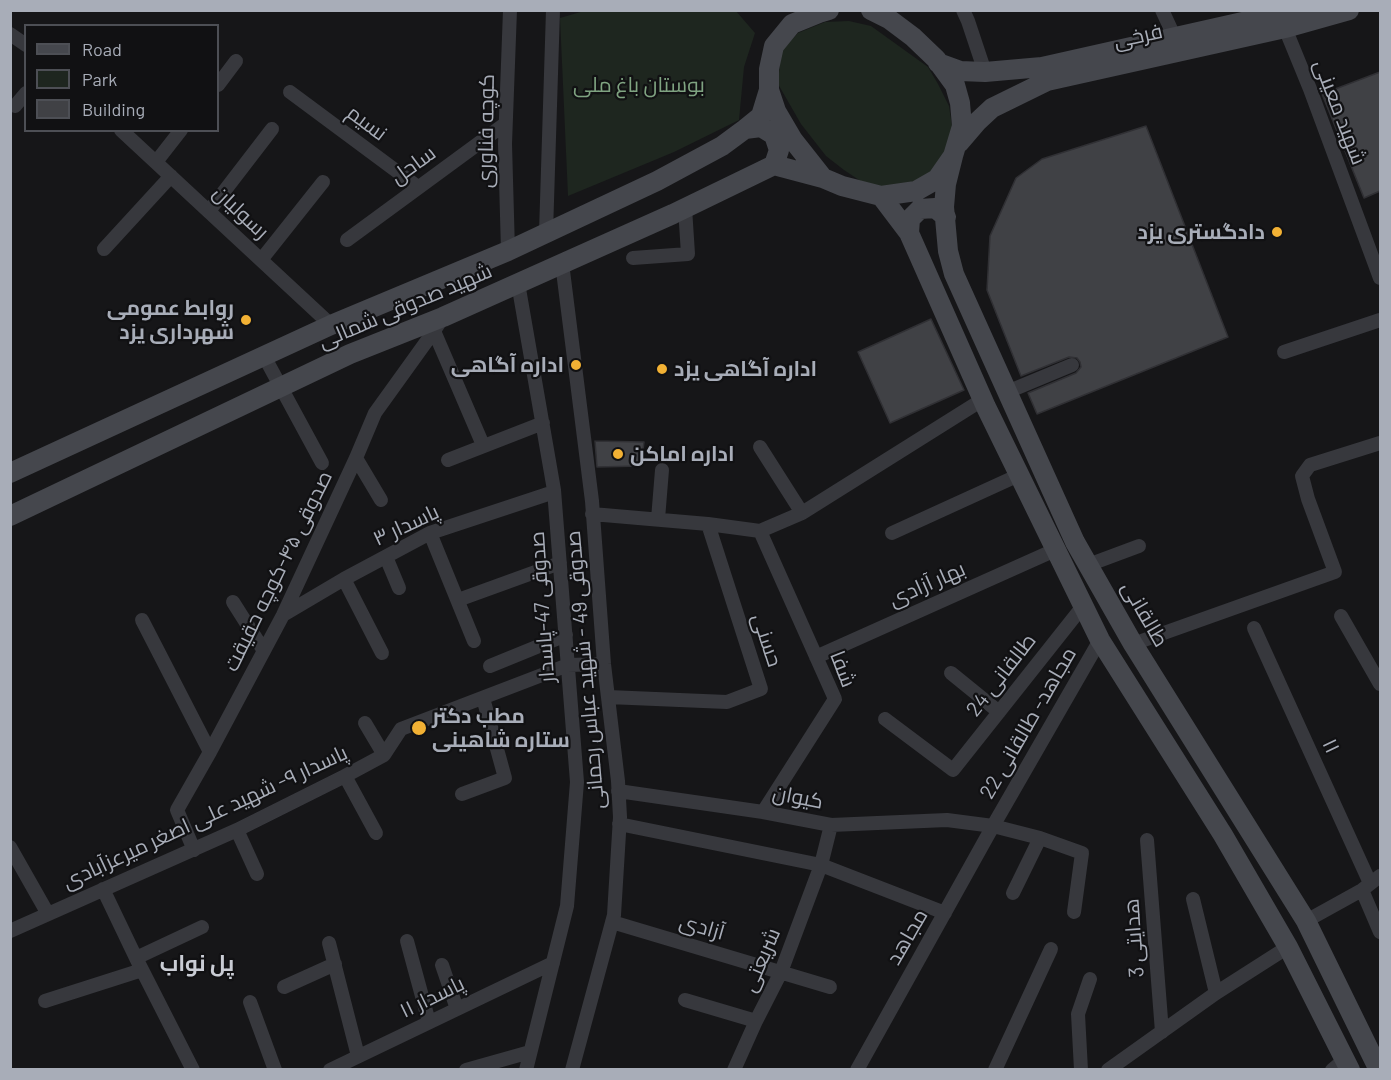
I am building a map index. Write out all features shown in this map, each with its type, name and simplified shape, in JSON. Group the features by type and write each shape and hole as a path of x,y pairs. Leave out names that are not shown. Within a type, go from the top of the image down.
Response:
{"main road":[{"path":"823,178 793,140 776,111 769,90 769,69 774,46 792,24 812,14 829,10"},
{"name":"طالقانی","path":"871,10 887,15 913,37 936,59 955,85 960,103 962,126 946,184 944,207 948,251 954,274 1075,542 1133,644 1306,921 1379,1070"},
{"name":"فرخی","path":"938,63 960,70 985,72 1042,67 1296,10"},
{"name":"فرخی","path":"881,196 916,191 937,179 955,150 977,122 992,108 1047,81 1285,28 1349,10"},
{"name":"شهید صدوقی شمالی","path":"10,473 331,325 508,251 657,181 722,146 761,116 769,90"},
{"path":"745,129 761,127 774,135 780,150 774,165 881,196 909,233 982,400 1100,640 1223,835 1288,946 1342,1066"},
{"name":"شهید صدوقی شمالی","path":"10,516 350,354 439,324 518,283 774,165"},
{"path":"909,233 910,219 920,209 934,208 946,218"}],"street":[{"name":"کوچه فناوری","path":"508,251 505,124 510,10"},
{"path":"546,232 553,10"},
{"path":"963,10 985,72"},
{"path":"1162,10 1175,38"},
{"name":"شهید معینی","path":"1285,28 1377,258 1380,278"},
{"path":"10,34 24,44"},
{"path":"219,84 236,61"},
{"name":"نسیم","path":"290,92 418,187"},
{"path":"15,106 24,95"},
{"name":"ساحل","path":"346,240 505,124"},
{"path":"209,211 272,129"},
{"name":"رسولیان","path":"125,132 331,325"},
{"path":"156,162 179,132"},
{"path":"104,249 171,176"},
{"path":"261,260 323,182"},
{"path":"633,258 688,254 685,208"},
{"name":"صدوقی 49 - شهید عباس رحمانی","path":"562,263 592,514 604,664 618,791 619,824 614,915 572,1070"},
{"name":"صدوقی 47-پاسدار","path":"518,283 554,492 577,782 567,906 525,1070"},
{"path":"1284,352 1380,321"},
{"path":"439,324 483,445"},
{"name":"صدوقی ۴۵-کوچه حقیقت","path":"194,850 177,810 283,615 375,413 439,324"},
{"path":"264,356 322,463"},
{"path":"1007,392 1072,365"},
{"path":"592,514 760,531 802,513 982,400"},
{"path":"448,460 543,423"},
{"path":"1133,644 1335,572 1308,499 1302,476 1310,465 1380,443"},
{"path":"760,447 802,513"},
{"path":"356,458 381,500"},
{"path":"658,519 662,470"},
{"path":"892,533 1019,475"},
{"name":"پاسدار ۳","path":"283,615 430,533 554,492"},
{"name":"حسنی","path":"608,697 726,702 761,689 708,524"},
{"name":"شفا","path":"760,531 835,699 763,812"},
{"path":"430,533 474,641"},
{"path":"1088,565 1139,546"},
{"name":"بهار آزادی","path":"816,657 1055,550"},
{"path":"386,557 399,588"},
{"path":"458,600 560,563"},
{"path":"344,579 382,653"},
{"path":"233,602 264,651"},
{"name":"طالقانی 24","path":"885,719 952,770 1083,606"},
{"path":"1341,616 1380,684"},
{"path":"142,620 210,752"},
{"name":"۱۱","path":"1254,628 1371,883 1380,932"},
{"path":"490,666 566,635"},
{"name":"مجاهد- طالقانی 22","path":"993,826 1100,640"},
{"name":"پاسدار ۹- شهید علی اصغر میرعزآبادی","path":"10,931 194,850 345,776 384,755 401,729 568,666 604,664"},
{"path":"951,673 999,712"},
{"path":"462,794 505,778 483,698"},
{"path":"365,723 384,755"},
{"path":"345,776 376,833"},
{"name":"کیوان","path":"618,791 763,812 831,825 821,865"},
{"path":"831,825 947,820 993,826 1040,838 1082,853 1074,912"},
{"path":"619,824 821,865 945,913"},
{"name":"مجاهد","path":"857,1070 993,826"},
{"path":"237,830 257,874"},
{"path":"1013,893 1040,838"},
{"name":"هدایتی 3","path":"1147,840 1162,1032"},
{"path":"10,847 48,914"},
{"name":"شریعتی","path":"734,1070 781,972 821,865"},
{"path":"1306,921 1371,883"},
{"path":"103,889 193,1070"},
{"path":"1193,899 1216,993"},
{"name":"آزادی","path":"612,922 830,987"},
{"path":"45,1001 139,964 202,927"},
{"path":"407,941 429,1022"},
{"path":"329,943 358,1056"},
{"path":"1108,1070 1216,993 1288,946"},
{"path":"994,1070 1051,949"},
{"name":"پاسدار ۱۱","path":"330,1070 553,963"},
{"path":"284,987 335,964"},
{"path":"442,965 457,1008"},
{"path":"1081,1070 1078,1014 1090,979"},
{"path":"685,1000 756,1021"},
{"path":"250,1002 275,1070"},
{"path":"466,1070 530,1052"}],"green space":[{"name":"بوستان باغ ملی","path":"584,11 736,11 755,33 744,67 739,120 674,152 568,196 560,18"},
{"path":"849,21 871,26 928,67 949,106 952,126 950,143 930,176 916,184 881,188 862,182 844,170 826,156 801,124 778,84 781,51 798,33 825,22"}],"building":[{"path":"1380,72 1380,191 1364,198 1322,94"},
{"path":"1146,126 1228,337 1037,414 1028,393 1076,373 1081,367 1080,362 1077,358 1069,357 1021,376 987,290 990,236 1016,178 1042,159"},
{"path":"931,319 964,390 890,423 858,352"},
{"name":"اداره اماکن","path":"595,441 644,442 641,466 597,467"}],"place":[{"name":"دادگستری یزد","path":"1277,232"},
{"name":"روابط عمومی شهرداری یزد","path":"246,320"},
{"name":"اداره آگاهی","path":"576,365"},
{"name":"اداره آگاهی یزد","path":"662,369"},
{"name":"اداره اماکن","path":"618,454"},
{"name":"مطب دکتر ستاره شاهینی","path":"419,728"}],"district":[{"name":"پل نواب","path":"197,964"}]}
